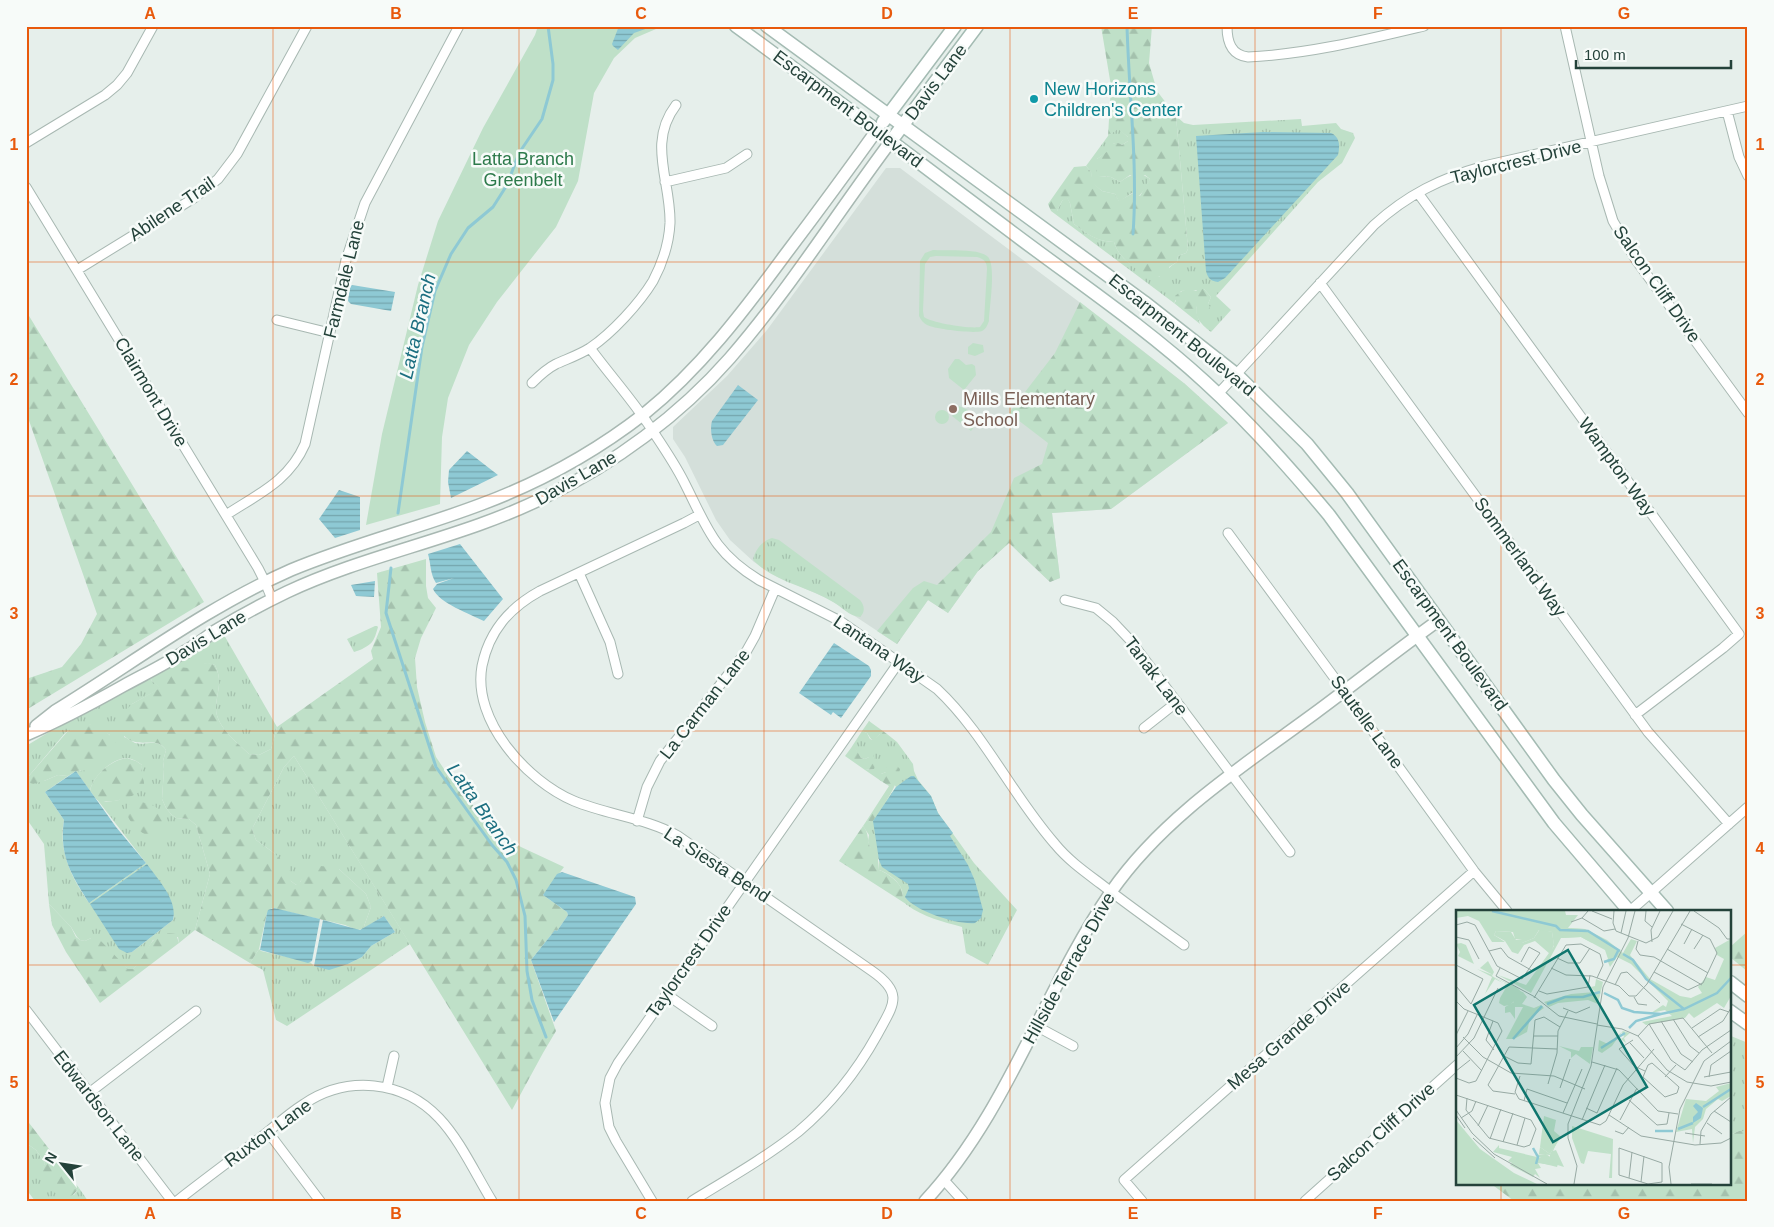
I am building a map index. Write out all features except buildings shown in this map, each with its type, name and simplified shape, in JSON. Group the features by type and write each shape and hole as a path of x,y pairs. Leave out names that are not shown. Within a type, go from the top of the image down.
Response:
{"main road":[{"name":"Escarpment Boulevard","path":"736,26 1158,341 1252,426 1329,515 1554,823 1629,910"},
{"name":"Escarpment Boulevard","path":"767,26 1144,302 1237,375 1307,444 1347,493 1554,780 1582,815 1666,910"},
{"name":"Davis Lane","path":"877,130 955,26"},
{"name":"Davis Lane","path":"892,141 977,26"},
{"path":"1732,984 1748,996"},
{"path":"1732,1012 1748,1024"}],"street":[{"path":"26,143 105,95 117,85 128,72 153,26"},
{"name":"Abilene Trail","path":"77,270 194,198 218,179 237,154 307,26"},
{"name":"Farmdale Lane","path":"226,515 284,476 299,457 305,444 346,260 365,203 459,26"},
{"path":"1227,26 1228,44 1239,54 1248,57 1305,52 1424,26"},
{"name":"Salcon Cliff Drive","path":"1565,26 1604,197 1618,231 1636,260 1748,413"},
{"path":"532,384 548,369 590,348 613,328 652,283 665,252 669,230 669,208 662,162 662,133 665,122 676,105"},
{"name":"Taylorcrest Drive","path":"1218,394 1374,225 1398,205 1418,193 1459,173 1748,106"},
{"path":"1727,111 1738,157 1748,176"},
{"name":"Davis Lane","path":"26,734 56,711 206,615 266,582 324,558 481,505 522,488 580,458 642,415 677,386 726,332 877,130"},
{"name":"Davis Lane","path":"26,734 57,722 160,666 216,630 313,580 489,521 531,504 584,476 652,430 699,390 746,338 892,141"},
{"path":"666,182 726,168 747,154"},
{"name":"Clairmont Drive","path":"26,187 266,582 272,600"},
{"name":"Wampton Way","path":"1418,193 1739,634 1635,715"},
{"name":"Sommerland Way","path":"1320,283 1635,715 1677,767 1729,824"},
{"path":"277,320 330,333"},
{"name":"Lantana Way","path":"590,348 652,430 683,480 699,515 715,542 727,556 747,573 840,621 945,696 1055,844 1079,868 1184,945"},
{"name":"La Siesta Bend","path":"692,1201 783,1143 826,1106 861,1062 881,1027 894,1001 891,988 879,976 678,836 664,829 574,801 537,778 522,764 497,733 487,710 481,676 484,658 493,633 502,620 521,602 699,515"},
{"name":"Sautelle Lane","path":"1228,533 1474,871 1506,910"},
{"path":"579,573 610,642 618,674"},
{"name":"La Carman Lane","path":"637,821 647,788 664,754 746,652 756,636 775,589"},
{"name":"Tanak Lane","path":"1065,600 1096,608 1130,640 1290,852"},
{"name":"Hillside Terrace Drive","path":"925,1201 967,1148 993,1108 1078,947 1111,892 1143,853 1178,818 1230,774 1439,620"},
{"name":"Taylorcrest Drive","path":"652,1201 612,1133 608,1122 605,1104 608,1085 614,1070 899,662"},
{"path":"1144,728 1177,702"},
{"path":"1631,910 1748,807"},
{"name":"Mesa Grande Drive","path":"1142,1201 1124,1180 1474,871"},
{"path":"666,994 712,1026"},
{"name":"Edwardson Lane","path":"26,1010 172,1201"},
{"path":"89,1093 196,1011"},
{"path":"1036,1026 1073,1046"},
{"path":"387,1087 394,1056"},
{"name":"Salcon Cliff Drive","path":"1305,1201 1456,1066"},
{"name":"Ruxton Lane","path":"177,1201 304,1104 324,1093 354,1085 387,1087 400,1090 438,1116 448,1128 492,1201"},
{"path":"268,1132 320,1201"},
{"path":"943,1179 962,1201"}],"shaded area":[{"name":"Mills Elementary School","path":"886,168 900,168 1110,325 1185,384 1228,423 1111,509 1052,513 1060,578 1050,582 1009,543 978,571 948,613 928,600 897,644 829,599 776,576 754,562 730,540 716,520 685,457 673,439 673,427 727,376 767,330"}],"green space":[{"name":"Latta Branch Greenbelt","path":"538,26 663,26 635,38 614,58 594,93 578,181 556,227 497,302 469,345 448,398 442,437 440,504 366,525 382,434 418,285 438,221 483,128 535,35"},
{"path":"1101,26 1152,26 1149,63 1157,91 1176,116 1188,249 1186,253 1178,256 1177,262 1169,267 1169,273 1150,280 1124,259 1114,242 1097,239 1074,224 1070,203 1067,198 1062,201 1057,211 1051,211 1048,204 1074,167 1086,166 1091,172 1093,183 1102,191 1115,194 1119,201 1133,193 1140,196 1150,179 1145,175 1138,179 1130,175 1120,182 1111,177 1099,176 1096,173 1097,159 1109,150 1110,146 1116,143 1122,145 1128,141 1128,137 1118,129 1108,136 1111,86"},
{"path":"1176,116 1184,123 1193,125 1301,119 1302,126 1336,123 1341,129 1353,133 1355,138 1342,163 1318,182 1216,296 1231,310 1211,332 1202,324 1196,314 1197,306 1208,304 1211,297 1204,289 1181,291 1174,303 1051,211 1057,211 1062,201 1067,197 1074,224 1092,236 1114,242 1121,255 1132,265 1159,277 1177,262 1178,256 1186,253 1188,249"},
{"path":"1118,128 1128,137 1128,141 1122,145 1114,143 1110,150 1097,159 1099,176 1111,177 1120,182 1127,177 1135,175 1142,175 1150,179 1139,196 1132,193 1119,202 1115,194 1102,191 1092,183 1091,172 1086,166 1108,136"},
{"path":"933,250 961,250 982,253 990,260 992,287 989,321 982,331 971,332 931,327 921,320 919,316 920,261 925,253","holes":["930,257 977,257 985,261 987,269 984,321 980,327 951,325 924,317 925,264"]},
{"path":"1199,288 1204,289 1211,297 1208,304 1210,307 1207,311 1197,306 1196,311 1200,324 1174,303 1176,301 1175,296 1180,292 1185,290 1196,291"},
{"path":"1080,302 1185,384 1228,423 1111,509 1052,513 1060,578 1050,582 1009,543 978,571 948,613 928,600 897,644 877,631 913,588 924,581 937,585 991,532 1014,478 1042,464 1048,443 1009,413 1055,353"},
{"path":"26,311 204,602 26,710 26,679 62,667 81,644 97,614 26,412"},
{"path":"973,343 983,345 984,352 975,356 968,354 968,347"},
{"path":"955,359 959,359 966,365 972,364 975,366 976,375 964,390 949,378 948,369"},
{"path":"959,406 968,410 969,414 972,415 974,427 971,431 952,416"},
{"path":"939,410 945,410 949,417 945,424 939,424 935,420 935,414"},
{"path":"772,538 779,540 860,600 864,609 860,617 849,613 823,597 771,574 753,560 760,546"},
{"path":"426,559 428,598 436,608 421,638 415,658 417,687 436,757 448,775 490,826 521,847 564,867 543,895 567,912 568,915 557,931 555,930 531,960 556,1031 512,1110 294,756 284,767 252,829 256,840 289,867 291,881 296,885 301,881 302,872 306,865 333,867 339,869 366,894 371,907 363,929 357,930 345,925 272,908 267,913 259,949 250,963 195,930 210,874 196,825 189,819 176,818 166,808 162,799 163,761 166,750 161,745 155,743 135,742 128,739 121,732 115,721 132,704 160,688 150,677 169,666 188,668 197,664 208,663 215,665 219,676 216,707 219,721 223,727 249,754 259,755 271,749 277,727 373,659 371,651 381,627 377,573"},
{"path":"375,626 378,627 372,642 360,650 360,633"},
{"path":"360,633 360,650 354,652 347,639"},
{"path":"224,635 277,727 271,749 259,755 249,754 219,721 216,707 219,676 215,665 205,664 188,668 169,666"},
{"path":"150,677 161,688 132,704 124,737 139,744 156,743 163,746 166,750 163,761 162,799 166,808 176,818 189,819 196,825 210,874 195,930 179,943 178,937 153,940 140,962 133,969 128,969 91,938 85,941 80,940 71,927 49,904 44,844 26,818 26,746 64,723","holes":["89,724 110,735 81,771 76,771 90,791 99,774 110,764 128,758 142,765 141,772 119,800 106,802 96,798 146,863 89,903 77,884 68,864 63,843 64,820 45,792 68,776 58,775 44,781 28,779 66,732","174,915 173,920 132,952 127,953"]},
{"path":"869,721 887,734 880,734 874,740 871,739 867,733 862,731"},
{"path":"84,723 100,728 109,734 116,742 117,750 92,770 76,771 68,776 58,775 44,781 30,783 28,777 67,732"},
{"path":"862,731 867,733 870,739 873,740 880,734 887,734 897,742 913,764 918,780 931,796 938,813 974,863 1017,910 988,965 966,953 962,927 927,916 907,905 903,900 901,888 896,881 890,875 879,870 879,860 870,847 869,835 863,826 867,820 871,822 896,787 886,772 881,774 881,781 865,770 874,769 869,757 861,758 855,749 851,748"},
{"path":"851,748 855,748 861,758 865,759 870,754 873,754 876,764 874,769 865,770 845,756"},
{"path":"294,756 410,944 287,1026 276,1020 263,970 250,963 259,949 310,962 314,966 348,964 362,957 371,946 395,932 384,916 363,929 371,907 366,894 339,869 303,877 299,884 296,885 291,881 274,853 256,840 252,829 284,767"},
{"path":"127,758 142,765 143,788 135,794 122,799 108,802 97,799 90,791 95,779 109,765"},
{"path":"887,763 894,763 900,769 890,796 871,822 867,820 889,786 881,781 881,774 886,772"},
{"path":"136,801 156,807 161,812 165,827 161,834 153,837 147,835 132,823 128,817 127,808"},
{"path":"863,826 870,847 877,849 879,870 889,875 898,883 906,904 839,861"},
{"path":"49,904 71,927 76,937 85,941 95,936 128,969 133,969 155,939 161,935 167,933 176,934 179,943 100,1003 66,952 52,925"},
{"path":"1748,931 1748,972 1732,959 1732,945"},
{"path":"1732,1036 1748,1043 1748,1131 1739,1131 1732,1134"},
{"path":"26,1119 79,1188 74,1194 63,1197 48,1185 41,1172 45,1163 36,1150 26,1143"},
{"path":"1739,1131 1748,1131 1748,1201 1514,1201 1491,1184 1732,1184 1732,1134"},
{"path":"26,1143 36,1150 45,1163 43,1169 74,1195 79,1188 88,1201 35,1201 26,1189"}],"water":[{"path":"619,26 654,26 634,33 618,50 612,44"},
{"path":"1263,132 1331,133 1339,142 1338,155 1225,278 1218,282 1213,281 1206,271 1196,136"},
{"path":"350,286 395,292 391,311 351,304 348,301"},
{"path":"738,385 758,400 723,445 717,446 713,441 712,421"},
{"path":"467,451 498,475 451,498 448,482 449,470"},
{"path":"339,490 360,497 360,530 335,538 319,519"},
{"path":"460,544 503,599 484,621 448,603 436,594 433,589 437,584 454,578 436,583 428,554"},
{"path":"375,581 374,597 356,596 351,585"},
{"path":"834,643 869,666 871,670 871,676 841,718 833,712 831,715 799,693"},
{"path":"76,771 116,827 146,863 89,903 68,864 63,844 64,820 45,792"},
{"path":"911,776 914,776 931,796 938,813 953,833 950,836 968,865 975,881 983,910 981,918 975,923 958,922 937,916 918,907 905,897 909,888 908,884 882,867 879,860 873,821 896,787"},
{"path":"147,864 170,898 173,905 173,920 132,952 127,953 119,949 90,904"},
{"path":"562,872 635,897 636,904 554,1022 531,960 555,930 557,931 568,915 567,912 543,895 557,874"},
{"path":"274,908 320,919 312,961 308,963 260,950 268,910"},
{"path":"384,916 395,932 371,946 362,957 329,970 314,966 323,920 360,930"}],"waterway":[{"name":"Latta Branch","path":"398,513 422,347 435,291 451,254 468,228 493,207 507,185 519,153 542,119 553,80 548,26"},
{"path":"1127,26 1134,156 1133,234"},
{"name":"Latta Branch","path":"391,568 386,613 436,767 492,845 507,862 516,880 525,916 527,971 532,1000 546,1037"}],"place":[{"name":"New Horizons Children's Center","path":"1034,99"},
{"name":"Mills Elementary School","path":"953,409"}]}
